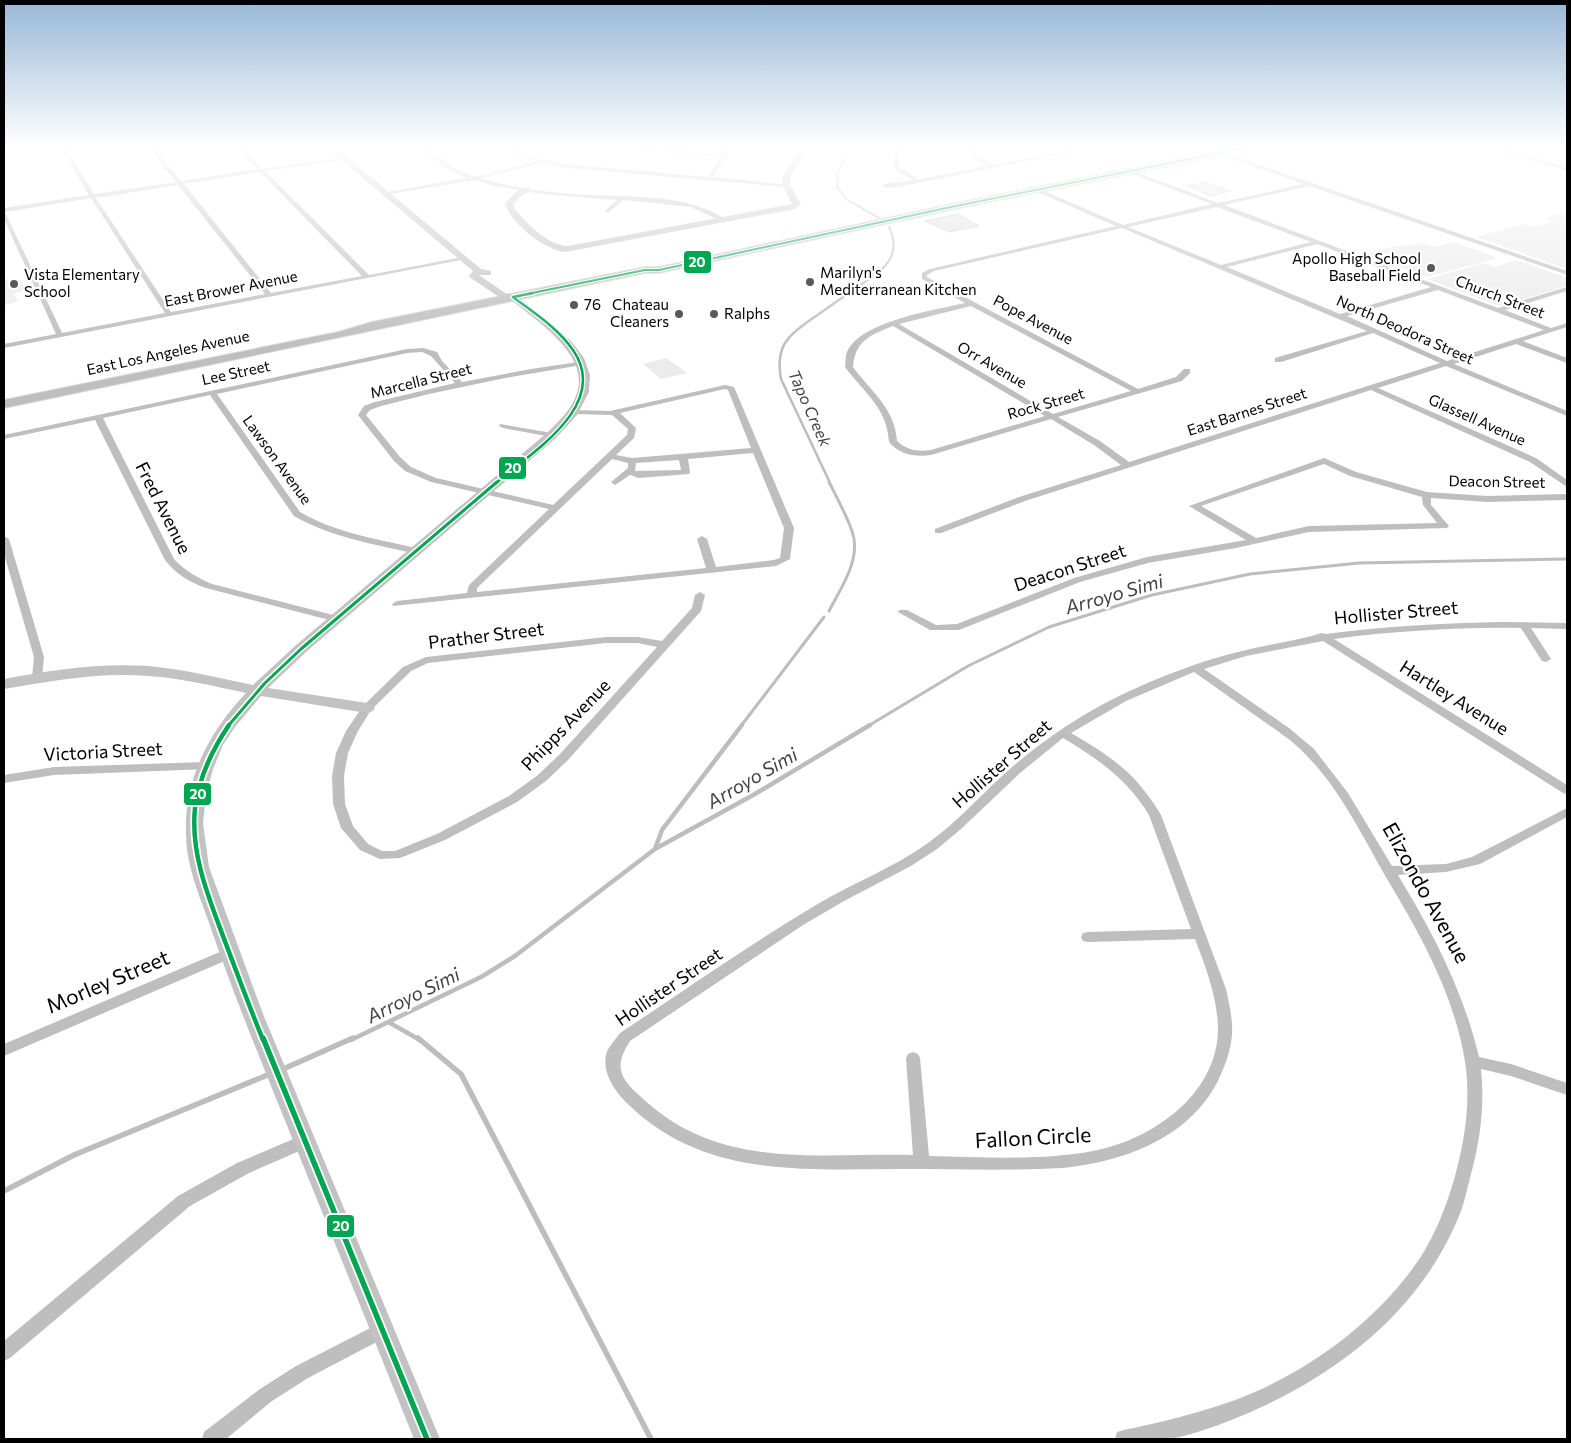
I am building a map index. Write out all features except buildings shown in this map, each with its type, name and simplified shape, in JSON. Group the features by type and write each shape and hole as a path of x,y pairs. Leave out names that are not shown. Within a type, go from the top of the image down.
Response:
{"main road":[{"path":"410,214 478,271 474,276 502,295 516,299 568,343 582,363 586,379 585,387 574,412 552,435 257,690 231,720 214,745 205,766 195,813 196,851 206,888 229,953 258,1030 384,1329 427,1439"},
{"path":"515,214 555,247 562,249 580,248 752,214"},
{"name":"East Los Angeles Avenue","path":"4,404 339,335 374,332 516,299 652,274 659,270 922,214"},
{"path":"4,684 37,678 95,672 147,671 180,675 367,708"}],"street":[{"path":"4,214 6,227 60,336"},
{"path":"104,214 169,315"},
{"path":"204,214 268,295"},
{"path":"306,214 367,277"},
{"path":"713,214 723,220"},
{"name":"North Deodora Street","path":"1094,214 1340,316 1567,414"},
{"path":"1121,226 1172,214"},
{"name":"Church Street","path":"1245,214 1551,330"},
{"path":"1395,214 1567,274"},
{"name":"Pope Avenue","path":"1121,226 928,271 924,274 924,278 1138,391"},
{"path":"1221,267 1319,242"},
{"name":"East Brower Avenue","path":"4,346 463,258"},
{"path":"1340,316 1440,287"},
{"path":"1498,310 1567,289"},
{"path":"893,323 973,303"},
{"name":"Orr Avenue","path":"893,323 1052,416 1127,464"},
{"name":"Rock Street","path":"893,323 861,338 851,349 848,360 853,373 882,404 894,432 893,442 898,447 911,452 936,452 954,445 1179,379 1187,371"},
{"name":"East Barnes Street","path":"938,531 1022,499 1127,464 1567,325"},
{"path":"1278,360 1374,332"},
{"path":"1514,341 1567,361"},
{"name":"Lee Street","path":"4,437 416,350 429,351 434,354 460,384"},
{"name":"Marcella Street","path":"487,491 434,480 408,469 397,459 363,417 364,412 367,408 378,404 460,384 505,374 582,363"},
{"path":"397,604 776,563 785,559 789,528 731,389 725,387 614,412 574,412"},
{"name":"Glassell Avenue","path":"1370,387 1533,460 1557,475 1567,484"},
{"name":"Lawson Avenue","path":"212,392 297,514 310,523 328,530 417,551"},
{"path":"472,596 472,587 631,436 632,428 614,412"},
{"name":"Fred Avenue","path":"98,417 170,560 178,570 192,580 209,586 337,619"},
{"path":"503,426 552,435"},
{"path":"610,456 632,460 757,450"},
{"path":"628,472 639,475 686,472 683,457"},
{"path":"616,482 632,469 632,460"},
{"name":"Deacon Street","path":"1253,540 1194,506 1324,461 1353,474 1426,495 1487,499 1567,497"},
{"path":"487,491 493,495 555,508"},
{"name":"Deacon Street","path":"903,612 934,628 959,627 1077,580 1147,560 1316,528 1444,526 1427,506 1426,495"},
{"path":"4,539 39,657 37,678"},
{"path":"702,539 712,570"},
{"name":"Phipps Avenue","path":"396,855 468,824 513,799 542,778 564,757 697,610 700,595"},
{"path":"1524,625 1546,659"},
{"name":"Hollister Street","path":"612,1064 612,1054 625,1037 795,924 851,891 925,852 955,829 997,787 1063,733 1125,697 1195,668 1259,649 1322,636 1419,626 1567,626"},
{"name":"Hartley Avenue","path":"1322,636 1567,790"},
{"name":"Prather Street","path":"396,855 380,855 364,847 347,828 339,804 338,776 342,754 352,731 367,708 407,668 426,660 606,640 638,640 666,645"},
{"name":"Elizondo Avenue","path":"1124,1439 1194,1424 1242,1408 1286,1387 1326,1364 1361,1337 1392,1308 1423,1268 1438,1243 1456,1206 1467,1169 1474,1130 1475,1094 1472,1061 1461,1012 1445,969 1427,935 1335,781 1313,755 1290,734 1195,668"},
{"name":"Fallon Circle","path":"612,1064 618,1082 630,1097 657,1120 689,1139 726,1152 765,1161 1049,1163 1092,1158 1119,1151 1146,1140 1174,1122 1201,1095 1214,1073 1222,1050 1225,1030 1220,991 1155,815 1144,795 1131,779 1112,763 1063,733"},
{"name":"Victoria Street","path":"4,779 54,771 205,766"},
{"path":"1389,871 1446,868 1476,860 1567,812"},
{"path":"1088,937 1200,934"},
{"name":"Morley Street","path":"4,1050 229,953"},
{"path":"913,1058 922,1163"},
{"path":"1472,1061 1511,1070 1567,1089"},
{"path":"4,1352 184,1201 263,1158 305,1140"},
{"path":"211,1439 266,1394 302,1372 384,1329"}],"shaded area":[{"path":"1567,214 1567,269 1476,237 1524,224 1532,227 1553,222 1544,218"},
{"name":"Apollo High School Baseball Field","path":"1454,242 1498,258 1426,277 1364,254 1400,245 1406,246 1421,243 1435,247"},
{"path":"1517,260 1567,278 1567,286 1500,306 1427,279 1484,263 1494,267"},
{"path":"8,279 9,282 21,280 26,291 14,293 18,302 4,305 4,280"},
{"path":"666,358 687,373 661,379 643,364"}],"waterway":[{"name":"Tapo Creek","path":"873,214 879,218"},
{"name":"Tapo Creek","path":"847,294 876,274 890,259 893,250 893,239 889,227"},
{"name":"Tapo Creek","path":"830,483 781,379 780,358 785,342 790,336 849,293"},
{"name":"Tapo Creek","path":"829,482 847,518 854,541 854,552 849,572 829,611"},
{"name":"Arroyo Simi","path":"868,726 968,666 1049,627 1152,595 1250,574 1359,563 1567,559"},
{"name":"Tapo Creek","path":"741,726 824,617"},
{"name":"Tapo Creek","path":"655,849 662,830 742,725"},
{"name":"Arroyo Simi","path":"655,849 755,794 870,725"},
{"name":"Arroyo Simi","path":"351,1040 481,977 515,956 655,849"},
{"path":"390,1023 420,1040"},
{"name":"Arroyo Simi","path":"281,1070 353,1038"},
{"path":"418,1038 461,1074 651,1439"},
{"name":"Arroyo Simi","path":"4,1191 74,1155 270,1074"}],"transit line":[{"name":"20","path":"513,297 645,270 659,270 917,214"},
{"name":"20","path":"427,1439 258,1026 214,912 199,861 196,844 195,809 200,784 208,761 219,740 232,720 265,683 301,649 552,435 575,409 583,391 584,376 580,363 562,337 513,297"}],"place":[{"name":"Apollo High School Baseball Field","path":"1431,268"},
{"name":"Marilyn's Mediterranean Kitchen","path":"810,282"},
{"name":"Vista Elementary School","path":"14,284"},
{"name":"76","path":"574,305"},
{"name":"Chateau Cleaners","path":"679,314"},
{"name":"Ralphs","path":"714,314"}]}
